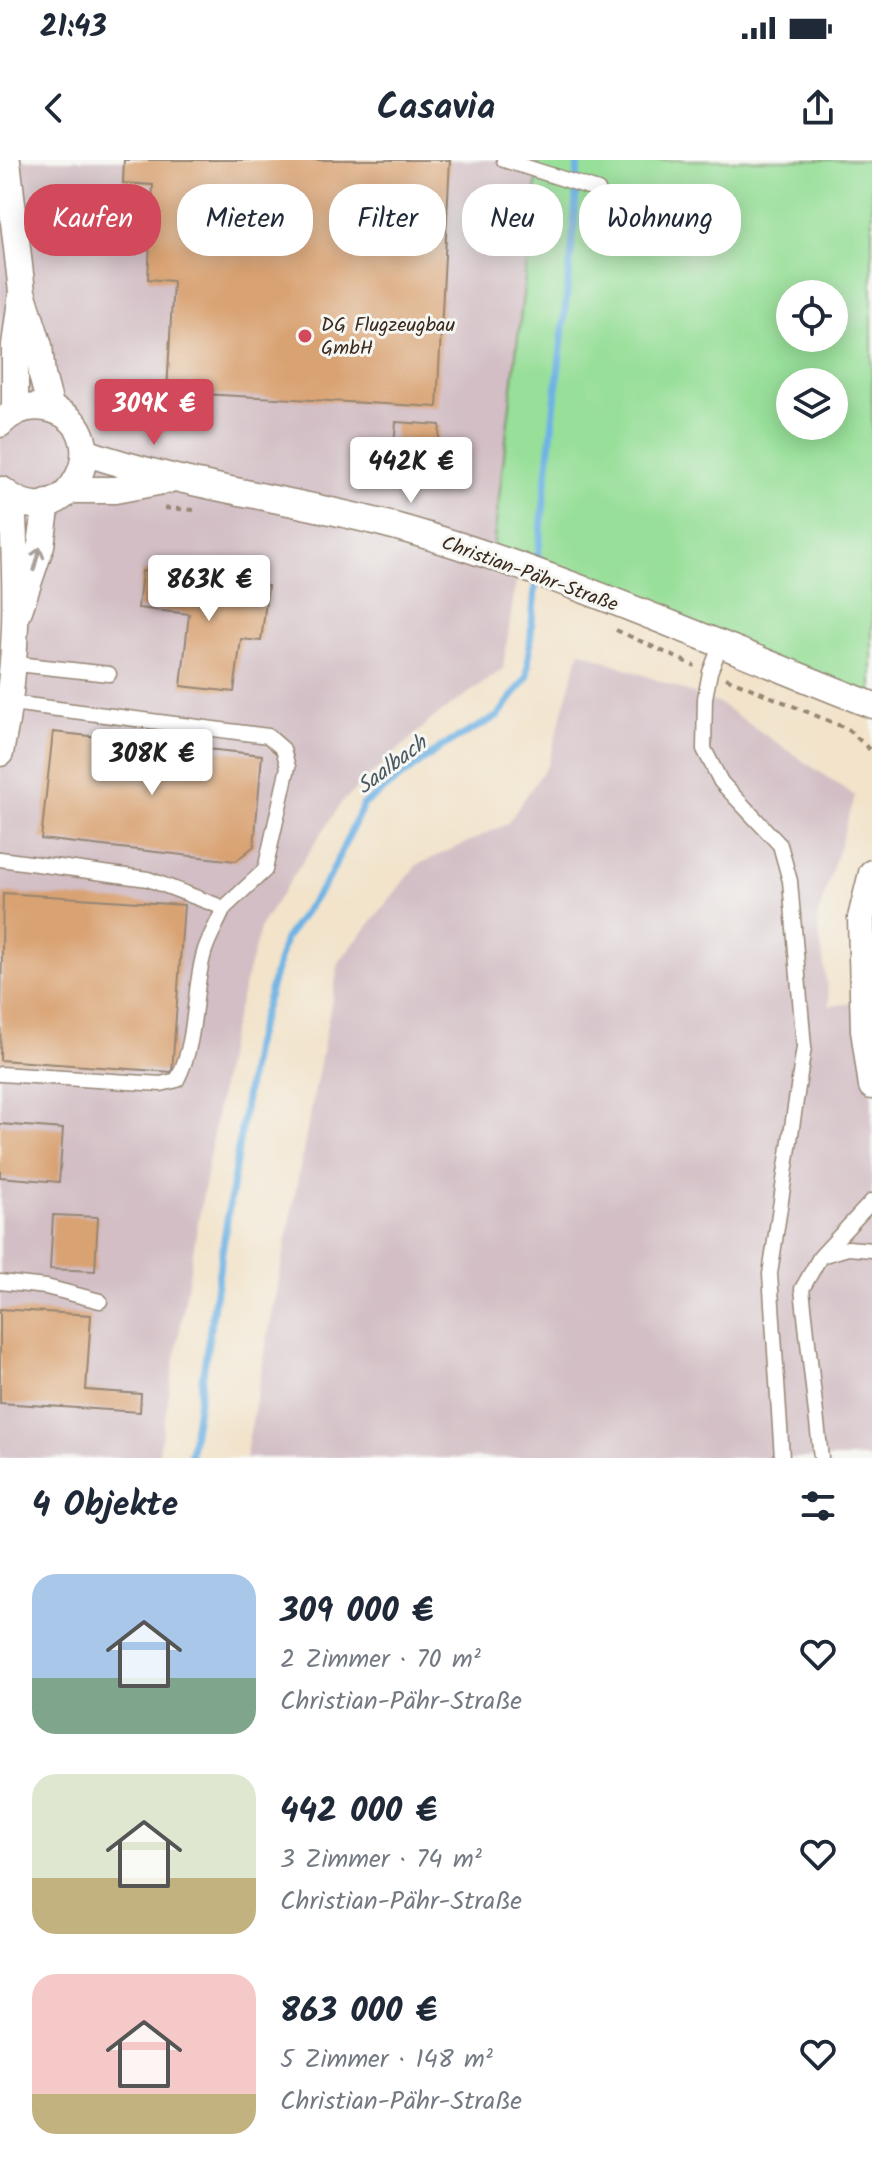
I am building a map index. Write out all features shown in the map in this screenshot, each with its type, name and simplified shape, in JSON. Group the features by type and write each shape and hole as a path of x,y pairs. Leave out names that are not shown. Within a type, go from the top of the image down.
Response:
{"street":[{"path":"7,160 22,292 39,346 42,375 51,409"},
{"path":"7,418 22,292"},
{"path":"6,493 24,503 47,503 71,490 84,466 85,452 74,425 51,409 26,408 7,418"},
{"name":"Christian-Pähr-Straße","path":"85,452 176,479 342,512 518,567 872,705"},
{"name":"Christian-Pähr-Straße","path":"71,490 115,490 176,479"},
{"path":"6,493 18,613"},
{"path":"0,753 11,703 8,663 18,613 41,545 47,503"},
{"path":"872,873 861,918 863,1016 872,1086"}],"lane":[{"path":"504,160 579,184"},
{"path":"721,644 710,672 705,698 704,749 721,782 780,845 790,881 804,1047 770,1274 782,1458"},
{"path":"8,663 109,674"},
{"path":"0,1074 161,1084 177,1080 187,1059 194,1028 204,953 224,908 265,870 288,767 283,749 268,736 11,703"},
{"path":"0,859 148,879 224,908"},
{"path":"821,1458 802,1289 820,1257 872,1201"},
{"path":"820,1257 848,1248 872,1250"},
{"path":"0,1282 46,1287 100,1301"}],"shaded area":[{"path":"0,160 539,160 536,184 462,184 462,256 528,256 492,557 518,567 503,669 432,719 342,802 261,925 228,1046 158,1458 0,1458"},
{"path":"580,651 720,704 855,796 817,919 830,1006 872,1000 872,1458 245,1458 339,962 417,865 507,824 548,764"}],"green space":[{"path":"539,160 872,160 872,698 492,557 528,256 563,256 563,184 536,184"}],"building":[{"name":"DG Flugzeugbau GmbH","path":"124,160 450,160 446,236 446,184 329,184 329,256 445,256 437,407 167,392 173,281 148,279 149,256 161,256 161,184 123,183"},
{"path":"396,422 440,425 437,462 393,459"},
{"path":"142,571 268,586 261,641 241,639 234,692 181,686 189,614 138,608"},
{"path":"53,732 262,755 254,846 236,861 41,839"},
{"path":"3,893 184,905 172,1072 0,1060"},
{"path":"0,1124 63,1129 59,1182 0,1177"},
{"path":"53,1215 98,1217 95,1271 50,1269"},
{"path":"0,1309 91,1315 86,1390 141,1394 140,1412 0,1403"}],"waterway":[{"name":"Saalbach","path":"537,566 574,228 578,160"},
{"name":"Saalbach","path":"190,1458 254,1046 285,939 329,878 363,805 441,747 498,716 527,677 536,579"}],"place":[{"name":"DG Flugzeugbau GmbH","path":"305,336"}]}
